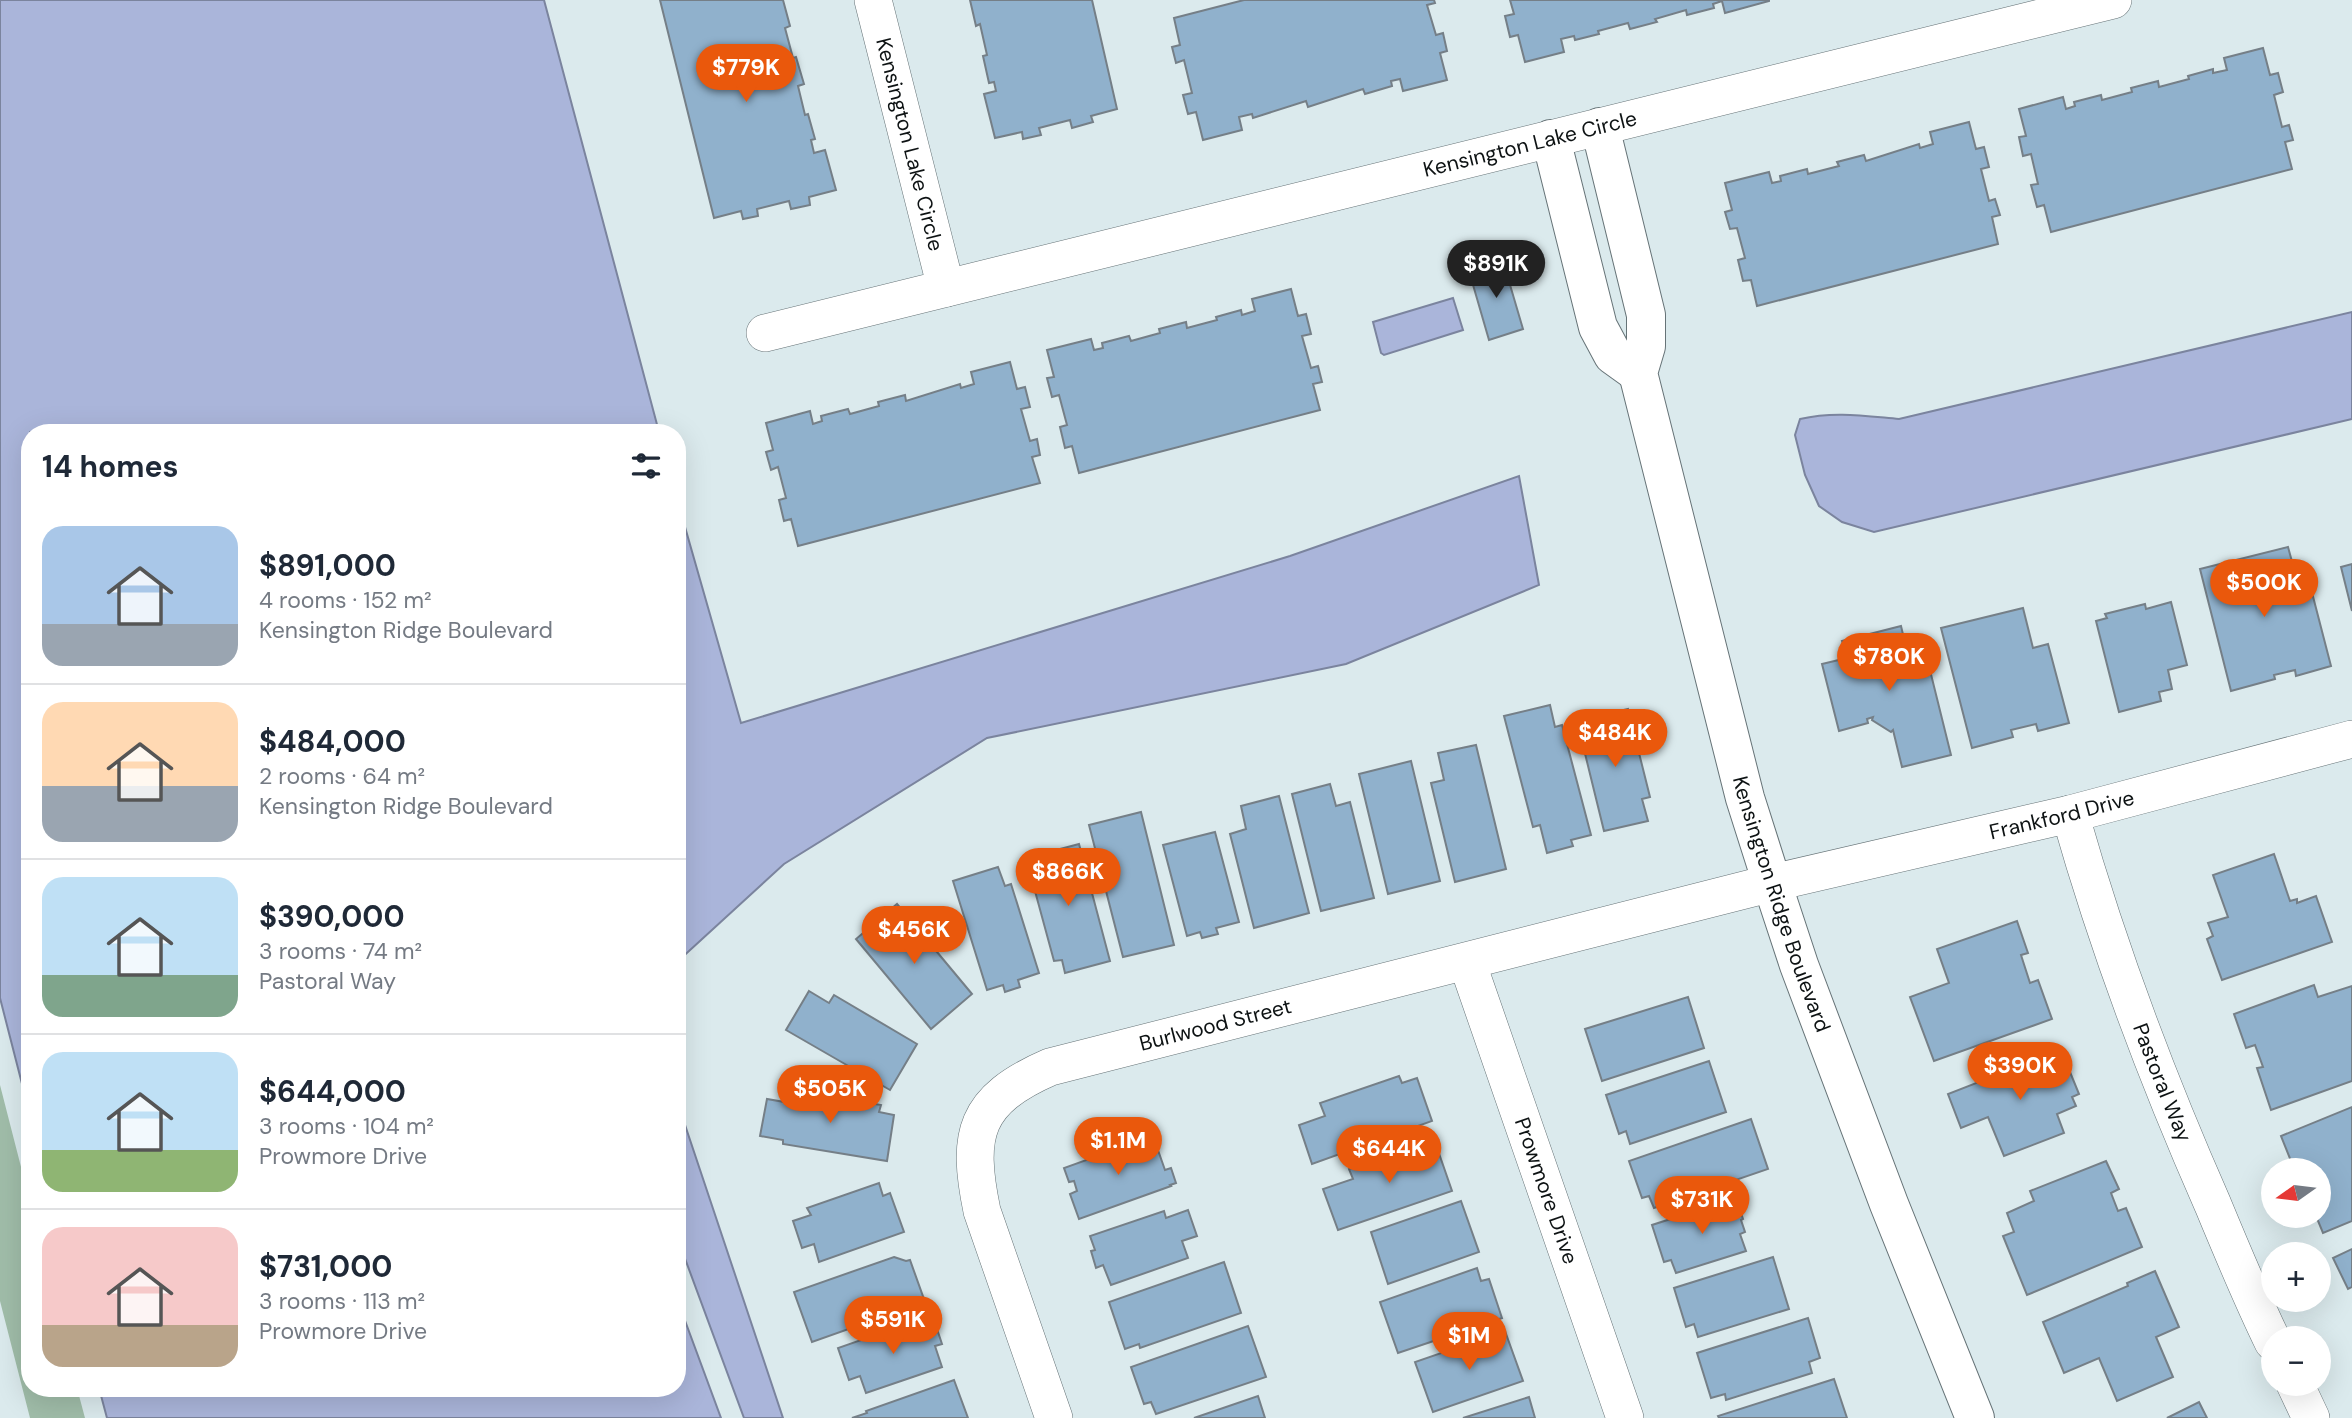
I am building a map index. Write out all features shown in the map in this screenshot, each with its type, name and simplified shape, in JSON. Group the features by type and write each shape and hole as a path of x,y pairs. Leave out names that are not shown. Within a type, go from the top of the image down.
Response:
{"street":[{"name":"Kensington Lake Circle","path":"873,0 946,288"},
{"name":"Kensington Lake Circle","path":"765,333 2113,0"},
{"name":"Kensington Ridge Boulevard","path":"1600,127 1646,315 1646,346 1638,373 1745,798 1804,977 1884,1191 1975,1418"},
{"path":"1552,139 1598,327 1613,355 1638,373"},
{"name":"Frankford Drive","path":"1772,883 2070,814 2352,739"},
{"name":"Pastoral Way","path":"2070,814 2116,963 2177,1121 2266,1326"},
{"name":"Burlwood Street","path":"1055,1418 982,1211 974,1176 973,1149 981,1121 996,1099 1021,1080 1050,1067 1772,883"},
{"name":"Prowmore Drive","path":"1467,962 1625,1418"},
{"path":"2301,1396 2311,1418"}],"green space":[{"path":"0,1085 21,1167 21,1383 0,1301"},
{"path":"25,1397 79,1397 85,1418 30,1418"}],"water":[{"path":"0,0 544,0 657,424 21,424 21,1080 0,998"},
{"path":"1453,298 1463,330 1384,355 1381,353 1373,322"},
{"path":"2352,312 2352,419 1874,532 1842,522 1819,506 1805,475 1795,435 1800,419 1837,415 1899,419"},
{"path":"1519,476 1539,585 1346,664 987,738 784,864 686,954 686,530 741,723 1290,556"},
{"path":"686,1128 783,1418 744,1418 686,1261"},
{"path":"686,1323 721,1418 107,1418 101,1397 686,1397"}],"building":[{"path":"660,0 783,0 790,26 785,28 804,84 798,86 805,115 808,114 815,139 811,140 814,153 825,150 836,190 809,197 810,205 791,209 789,201 757,209 758,216 743,219 741,211 714,218"},
{"path":"970,0 1092,0 1117,109 1091,116 1093,122 1072,128 1070,120 1039,128 1041,135 1023,139 1022,132 995,138 984,94 996,91 994,82 989,83 983,56 987,55 980,24 976,26"},
{"path":"1244,0 1434,0 1435,3 1427,5 1436,35 1443,33 1447,51 1440,53 1447,80 1403,91 1400,79 1391,81 1392,86 1365,94 1363,89 1308,107 1306,101 1253,118 1252,114 1239,117 1242,130 1203,140 1196,112 1188,114 1183,95 1192,93 1184,60 1176,63 1172,47 1180,45 1174,18"},
{"path":"1510,0 1769,1 1725,13 1722,1 1713,4 1714,8 1687,15 1686,10 1630,29 1628,23 1575,40 1574,36 1561,39 1564,52 1525,62 1518,35 1510,37 1505,16 1514,14"},
{"path":"2263,48 2270,75 2278,73 2283,92 2274,95 2282,127 2289,125 2293,140 2285,142 2292,169 2051,232 2044,205 2037,207 2031,185 2038,184 2031,154 2023,156 2019,137 2026,136 2019,109 2063,97 2066,109 2075,106 2074,102 2101,95 2102,100 2158,81 2159,87 2213,69 2213,73 2227,70 2224,58"},
{"path":"1969,122 1976,149 1984,147 1989,167 1981,169 1989,201 1995,199 2000,215 1992,217 1998,244 1757,306 1751,280 1743,281 1738,260 1745,258 1737,228 1730,229 1725,212 1732,210 1725,183 1769,172 1772,183 1781,181 1780,176 1807,169 1808,174 1839,166 1837,162 1864,155 1866,161 1919,144 1920,148 1933,144 1930,132"},
{"path":"1503,261 1523,329 1489,340 1469,271"},
{"path":"1291,289 1298,316 1306,314 1311,334 1302,336 1311,368 1318,366 1322,382 1313,384 1320,410 1079,473 1072,446 1065,448 1060,427 1067,425 1059,395 1052,397 1047,378 1054,377 1047,350 1091,339 1094,350 1103,348 1102,343 1129,336 1131,341 1160,333 1159,329 1186,322 1187,328 1241,310 1242,315 1255,311 1252,299"},
{"path":"1010,362 1017,389 1025,387 1030,407 1021,409 1030,441 1037,439 1040,455 1032,457 1040,483 798,546 791,519 784,521 779,500 786,498 778,467 771,470 766,452 773,450 766,423 810,411 813,424 822,421 821,416 848,409 850,414 879,406 878,402 905,395 906,401 960,384 961,388 974,384 971,372"},
{"path":"2288,547 2299,587 2310,585 2331,666 2296,676 2295,670 2274,675 2275,679 2231,691 2200,569"},
{"path":"2352,564 2352,611 2341,567"},
{"path":"2171,602 2187,665 2168,670 2172,689 2159,692 2161,701 2119,712 2096,621 2107,618 2105,614 2145,604 2146,609"},
{"path":"2023,608 2033,648 2048,644 2069,723 2038,731 2036,724 2011,730 2013,737 1972,748 1941,628"},
{"path":"1901,626 1905,643 1922,638 1951,755 1902,767 1893,730 1891,732 1872,720 1873,717 1867,719 1868,723 1839,731 1822,664 1847,658 1842,641"},
{"path":"1550,705 1555,727 1562,725 1591,835 1571,840 1573,846 1547,853 1540,825 1533,827 1504,716"},
{"path":"1628,709 1650,797 1642,799 1648,821 1604,831 1577,721"},
{"path":"1476,745 1506,869 1455,882 1431,783 1444,780 1438,753"},
{"path":"1411,761 1440,881 1388,894 1359,774"},
{"path":"1330,784 1336,806 1350,802 1374,898 1321,911 1292,794"},
{"path":"1279,796 1309,913 1254,928 1230,834 1246,829 1241,806"},
{"path":"1141,812 1174,945 1123,957 1089,825"},
{"path":"1215,832 1239,922 1216,928 1218,934 1202,938 1200,932 1187,936 1163,845"},
{"path":"1079,844 1110,961 1065,973 1062,960 1054,961 1026,858"},
{"path":"2274,854 2290,901 2297,899 2297,903 2316,896 2332,942 2222,980 2207,939 2213,936 2208,923 2228,917 2213,875"},
{"path":"998,867 1005,886 1011,884 1039,973 1018,980 1020,987 1005,992 1003,985 987,990 953,881"},
{"path":"897,904 972,994 931,1029 856,939"},
{"path":"2017,921 2028,953 2021,955 2030,983 2038,980 2052,1019 1934,1061 1910,997 1949,983 1937,949"},
{"path":"2314,985 2318,997 2352,986 2352,1081 2271,1110 2257,1068 2263,1067 2255,1045 2246,1048 2234,1014"},
{"path":"809,991 829,1003 834,995 917,1044 890,1090 786,1030"},
{"path":"1688,997 1704,1048 1602,1081 1585,1029"},
{"path":"2061,1050 2079,1094 2072,1097 2076,1106 2057,1114 2064,1133 2004,1156 1988,1117 1961,1128 1948,1094"},
{"path":"1709,1061 1726,1112 1630,1144 1626,1131 1619,1134 1606,1095"},
{"path":"1399,1076 1402,1083 1417,1078 1432,1121 1312,1164 1299,1125 1325,1116 1320,1103"},
{"path":"792,1090 881,1105 879,1112 894,1115 887,1161 783,1144 783,1140 760,1136 767,1099 790,1103"},
{"path":"2352,1107 2352,1221 2323,1233 2321,1228 2331,1228 2331,1158 2290,1158 2281,1136"},
{"path":"1751,1119 1768,1169 1654,1208 1649,1196 1642,1198 1629,1161"},
{"path":"1153,1136 1165,1170 1171,1168 1176,1183 1079,1219 1070,1194 1077,1191 1074,1181 1069,1182 1064,1168"},
{"path":"1434,1139 1452,1191 1338,1230 1323,1189 1353,1179 1349,1169"},
{"path":"2106,1161 2119,1189 2111,1193 2118,1211 2126,1208 2142,1247 2027,1295 2003,1236 2014,1232 2007,1213 2034,1201 2030,1191"},
{"path":"879,1183 883,1196 890,1193 904,1232 819,1262 814,1244 802,1248 793,1221 811,1215 807,1208"},
{"path":"1736,1198 1743,1219 1741,1220 1745,1232 1740,1234 1746,1251 1676,1273 1671,1260 1664,1262 1652,1225"},
{"path":"1461,1201 1479,1252 1388,1284 1371,1232"},
{"path":"1188,1210 1197,1236 1182,1241 1188,1258 1111,1285 1103,1265 1096,1268 1091,1251 1095,1250 1090,1236 1164,1211 1166,1218"},
{"path":"2352,1249 2352,1287 2348,1289 2333,1258"},
{"path":"894,1257 910,1260 925,1302 812,1342 794,1292"},
{"path":"1773,1257 1789,1309 1698,1337 1694,1324 1686,1327 1674,1288"},
{"path":"1224,1262 1241,1313 1140,1348 1139,1344 1125,1349 1109,1302"},
{"path":"1477,1268 1481,1281 1489,1279 1502,1318 1398,1353 1380,1302"},
{"path":"2155,1271 2179,1327 2156,1337 2173,1377 2117,1401 2099,1358 2064,1373 2043,1322 2128,1286 2127,1283"},
{"path":"924,1318 929,1332 937,1329 942,1344 935,1346 942,1367 866,1393 860,1376 849,1380 838,1348"},
{"path":"1808,1318 1820,1358 1809,1362 1812,1373 1726,1400 1725,1394 1711,1398 1697,1353"},
{"path":"1248,1326 1266,1377 1156,1414 1151,1402 1144,1404 1131,1367"},
{"path":"1505,1331 1523,1381 1433,1412 1415,1362"},
{"path":"1834,1379 1847,1418 1718,1416"},
{"path":"954,1380 968,1418 852,1418 867,1413 866,1411"},
{"path":"1258,1396 1265,1418 1194,1418"},
{"path":"1529,1397 1535,1418 1463,1418"},
{"path":"2199,1402 2207,1418 2167,1418"}]}
